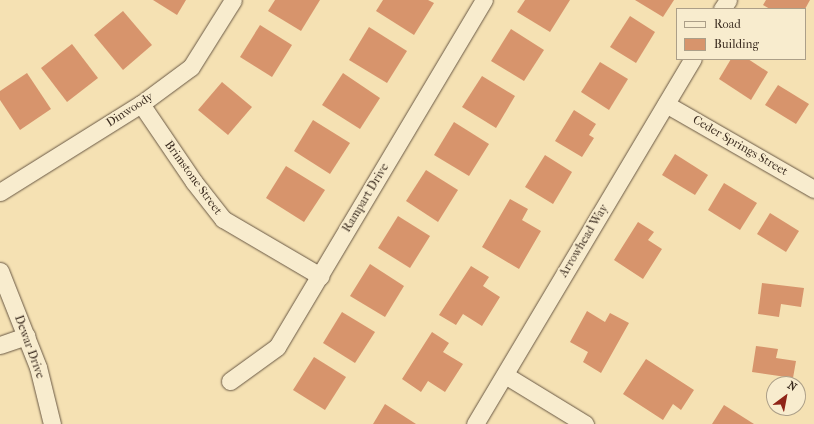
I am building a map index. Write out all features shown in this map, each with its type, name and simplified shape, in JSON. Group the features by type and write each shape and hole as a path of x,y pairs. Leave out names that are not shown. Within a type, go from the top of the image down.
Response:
{"street":[{"name":"Dinwoody","path":"0,192 141,104 191,67 233,0"},
{"name":"Rampart Drive","path":"230,381 277,347 484,0"},
{"name":"Arrowhead Way","path":"475,424 692,60"},
{"name":"Brimstone Street","path":"141,104 194,182 223,219 320,276"},
{"name":"Ceder Springs Street","path":"666,104 814,189"},
{"name":"Dewar Drive","path":"0,271 38,367 52,424"},
{"path":"0,345 26,336"},
{"path":"505,375 585,424"}],"building":[{"path":"153,0 186,0 177,15"},
{"path":"275,0 320,0 301,31 268,11"},
{"path":"383,0 428,0 434,3 414,35 376,11"},
{"path":"525,0 570,0 550,32 517,12"},
{"path":"635,0 674,0 663,17"},
{"path":"766,0 810,0 806,8 768,8 763,5"},
{"path":"123,11 152,45 123,70 94,35"},
{"path":"630,16 655,32 636,63 610,47"},
{"path":"260,25 292,45 272,77 240,57"},
{"path":"369,27 407,51 387,83 349,60"},
{"path":"511,29 544,50 524,81 491,61"},
{"path":"72,44 98,78 67,102 41,68"},
{"path":"730,60 750,60 768,72 751,100 719,79"},
{"path":"600,62 628,79 609,110 581,92"},
{"path":"27,73 51,109 20,130 0,100 0,91"},
{"path":"343,73 380,98 360,129 322,105"},
{"path":"482,76 515,96 496,128 462,107"},
{"path":"222,82 252,107 228,135 198,110"},
{"path":"778,85 809,104 796,124 765,105"},
{"path":"574,110 596,124 589,135 594,138 582,157 555,141"},
{"path":"313,120 350,143 330,174 294,151"},
{"path":"454,122 489,144 469,176 434,155"},
{"path":"675,154 708,175 695,195 662,175"},
{"path":"545,155 572,172 553,204 525,187"},
{"path":"286,166 325,190 304,222 266,198"},
{"path":"426,170 458,190 438,222 406,201"},
{"path":"724,183 757,203 740,230 708,210"},
{"path":"510,199 528,209 522,220 541,231 519,269 482,247"},
{"path":"770,213 799,231 786,252 757,234"},
{"path":"398,216 430,236 410,268 378,248"},
{"path":"638,222 654,232 648,240 662,249 643,279 614,260"},
{"path":"370,264 404,286 385,317 350,296"},
{"path":"471,266 489,277 483,286 500,297 482,326 463,314 456,325 439,315"},
{"path":"762,283 804,288 801,307 781,304 779,317 758,314"},
{"path":"587,311 605,322 610,313 629,323 601,373 583,362 588,352 570,342"},
{"path":"342,312 375,332 355,363 323,343"},
{"path":"432,332 449,343 443,352 463,364 445,392 428,381 421,392 402,379"},
{"path":"756,346 778,349 776,358 796,361 793,376 779,376 752,372"},
{"path":"314,357 346,377 325,410 293,390"},
{"path":"646,359 694,390 681,410 673,404 663,420 623,394"},
{"path":"385,404 416,424 373,424"},
{"path":"724,405 754,424 712,424"}]}
